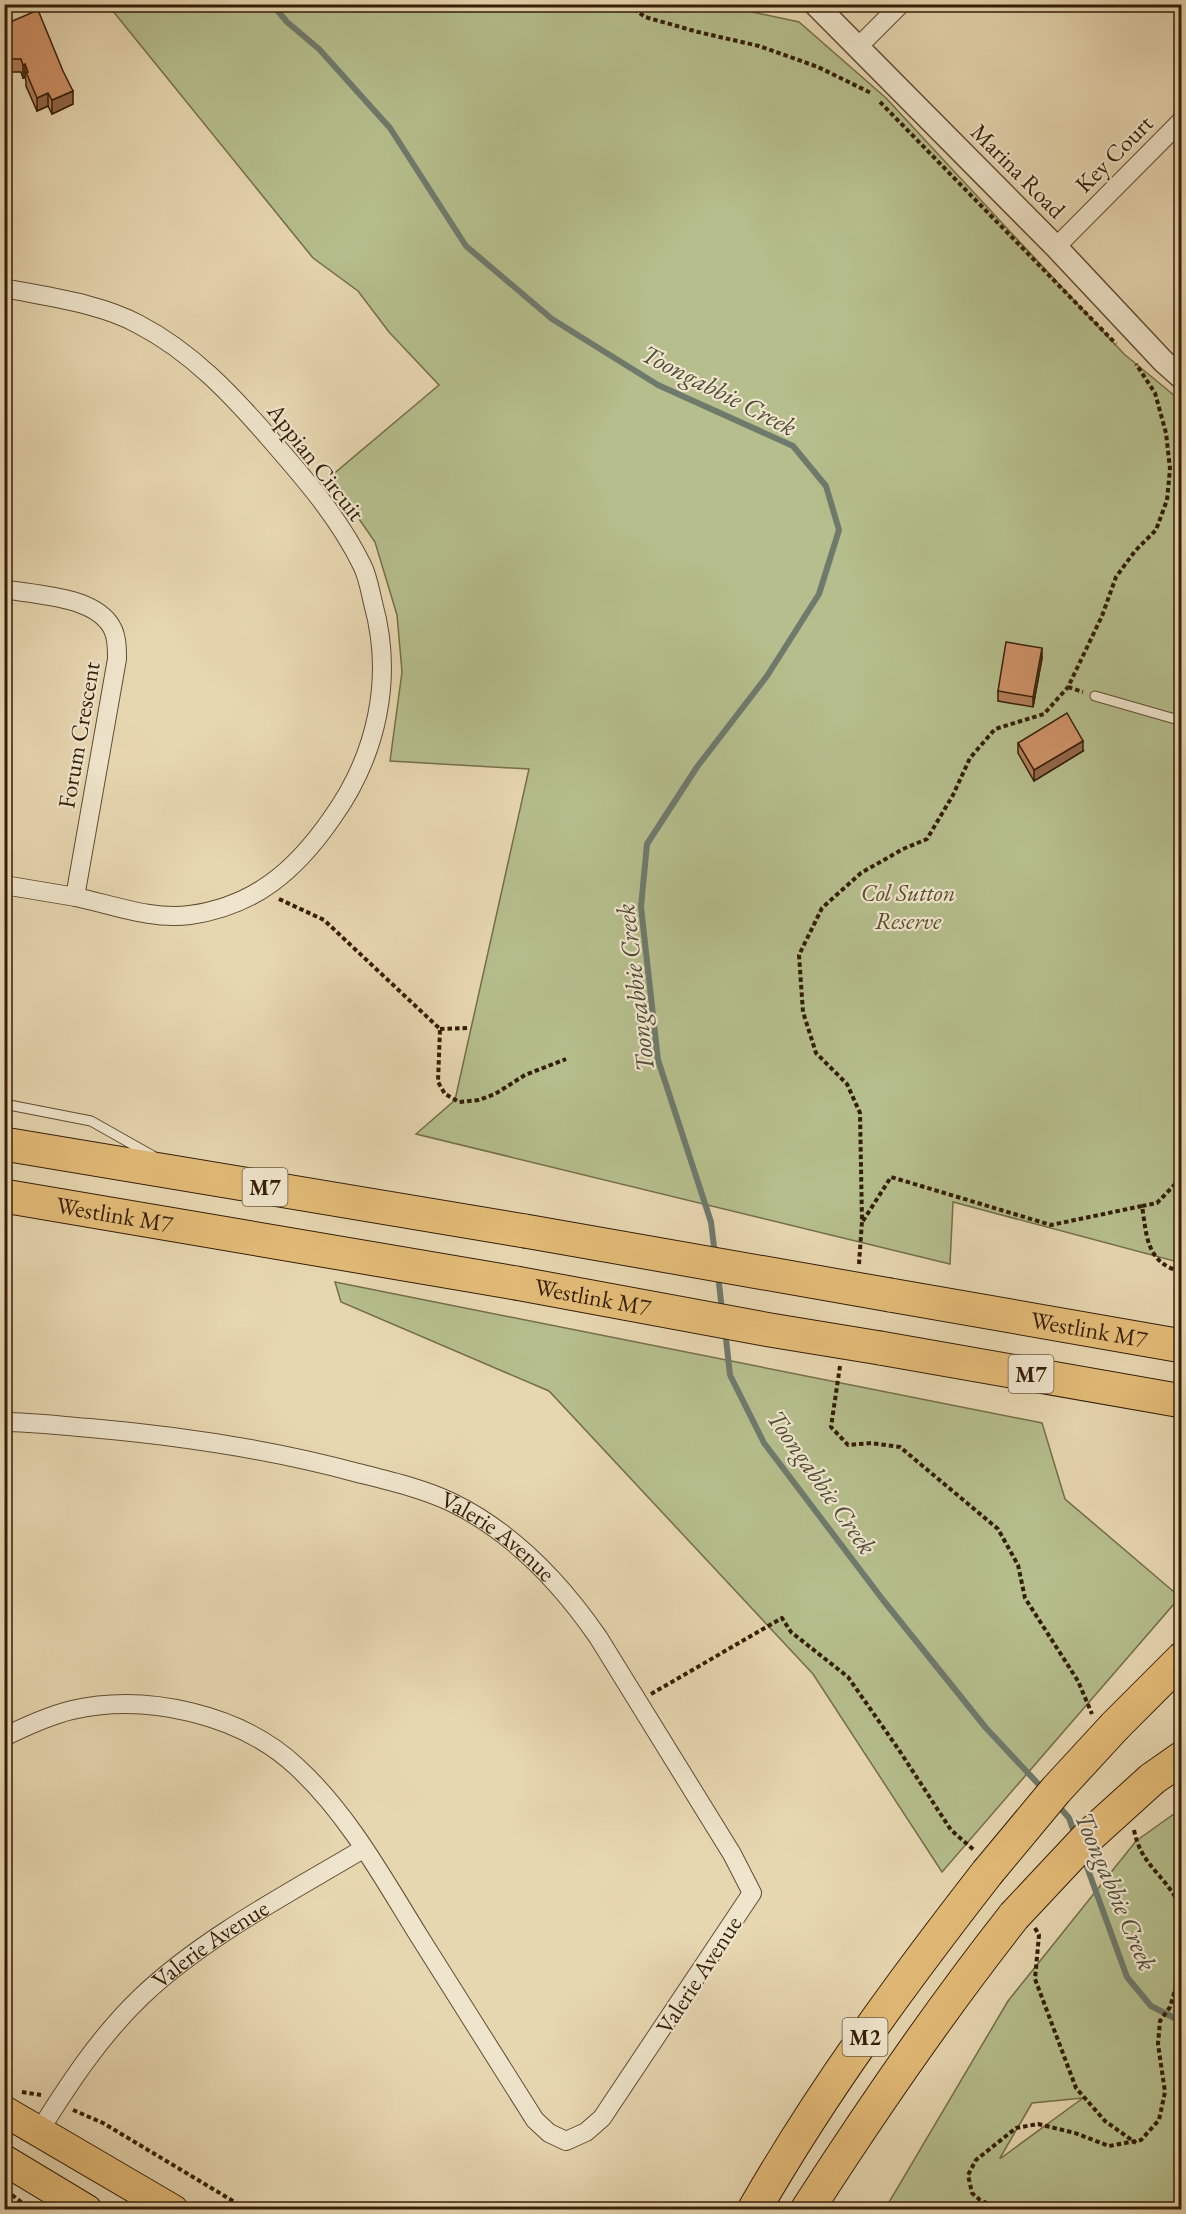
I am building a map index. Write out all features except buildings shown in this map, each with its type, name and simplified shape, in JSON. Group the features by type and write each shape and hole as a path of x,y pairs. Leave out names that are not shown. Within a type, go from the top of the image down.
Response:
{"highway":[{"name":"Westlink M7","path":"4,1144 525,1231 1182,1346"},
{"name":"Westlink M7","path":"4,1196 516,1283 770,1330 1182,1401"},
{"name":"M2","path":"754,2210 833,2082 985,1866 1056,1790 1106,1725 1182,1659"},
{"name":"M2","path":"807,2210 903,2067 1088,1837 1152,1779 1182,1758"},
{"path":"12,2101 40,2130 173,2210"},
{"name":"Valerie Avenue","path":"10,2173 40,2130"},
{"path":"10,2173 87,2210"}],"street":[{"name":"Marina Road","path":"815,4 856,48 1056,247 1162,361 1182,378"},
{"path":"856,48 901,4"},
{"name":"Key Court","path":"1056,247 1182,120"},
{"name":"Appian Circuit","path":"4,288 81,303 136,323 185,352 231,394 306,480 339,524 364,568 378,620 383,678 378,720 365,762 344,801 313,846 274,892 234,905 189,915 146,914 75,897 4,885"},
{"name":"Forum Crescent","path":"4,589 80,603 97,611 111,625 117,642 117,659 75,897"},
{"name":"Valerie Avenue","path":"4,1422 160,1434 227,1443 405,1485 453,1503 497,1531 540,1564 574,1602 732,1854 752,1893 603,2118 586,2132 566,2141 549,2133 536,2120 363,1849 182,1962 143,1995 113,2026 83,2064 40,2130"},
{"path":"4,1737 41,1719 73,1710 144,1705 186,1710 229,1724 264,1743 296,1766 324,1795 363,1849"}],"lane":[{"path":"1095,696 1182,721"},
{"path":"4,1104 90,1121 187,1174"}],"path":[{"path":"628,4 645,17 759,46 818,67 868,90 1120,349"},
{"path":"858,1271 862,1221 860,1113 847,1084 816,1053 803,1012 799,955 822,908 861,873 903,849 927,839 953,795 970,758 995,729 1044,714 1068,687 1102,616 1116,577 1135,551 1156,530 1167,500 1170,469 1166,433 1155,393 1137,365 1129,357"},
{"path":"274,892 324,920 440,1029 467,1028"},
{"path":"440,1029 438,1082 445,1094 459,1102 479,1100 495,1094 525,1075 566,1059"},
{"path":"862,1221 891,1177 1051,1225 1157,1203 1182,1177"},
{"path":"1142,1206 1147,1239 1153,1255 1169,1269 1182,1272"},
{"path":"840,1361 831,1427 848,1445 871,1443 900,1448 998,1529 1018,1565 1025,1598 1106,1725"},
{"path":"638,1701 782,1618 791,1632 848,1677 951,1830 985,1866"},
{"path":"1132,1818 1136,1841 1144,1860 1173,1893 1182,1915"},
{"path":"1023,1919 1039,1935 1035,1979 1076,2088 1105,2121 1136,2143"},
{"path":"1040,2210 993,2206 980,2200 972,2193 968,2175 976,2160 1016,2128 1038,2124 1075,2133 1109,2146 1136,2143 1159,2120 1165,2092 1158,2044 1160,2021 1170,2007 1182,1967"},
{"path":"12,2101 28,2094 45,2095"},
{"path":"72,2109 103,2122 248,2210"},
{"path":"10,2173 31,2210"}],"green space":[{"name":"Col Sutton Reserve","path":"716,4 799,22 886,98 1124,354 1181,401 1182,1250 1174,1261 953,1202 950,1264 416,1134 455,1100 529,769 390,761 402,672 397,615 375,542 330,477 439,385 389,332 358,291 313,258 108,5"},
{"path":"335,1282 1042,1423 1065,1499 1180,1597 942,1872 813,1674 549,1391 341,1302"},
{"path":"1181,1809 1181,2209 980,2210 971,2206 969,2210 885,2209 1008,2001 1136,1841","holes":["1083,2098 1001,2158 1032,2103"]}],"waterway":[{"name":"Toongabbie Creek","path":"272,4 287,22 319,49 390,128 466,246 552,319 658,385 793,446 826,486 839,530 819,594 767,676 697,767 647,844 641,907 658,1060 711,1222 715,1255"},
{"name":"Toongabbie Creek","path":"718,1274 722,1311"},
{"name":"Toongabbie Creek","path":"725,1330 730,1375 764,1443 883,1600 986,1728 1043,1789"},
{"name":"Toongabbie Creek","path":"1056,1803 1069,1818 1075,1835"},
{"name":"Toongabbie Creek","path":"1083,1856 1127,1977 1151,2006 1182,2022"}]}
